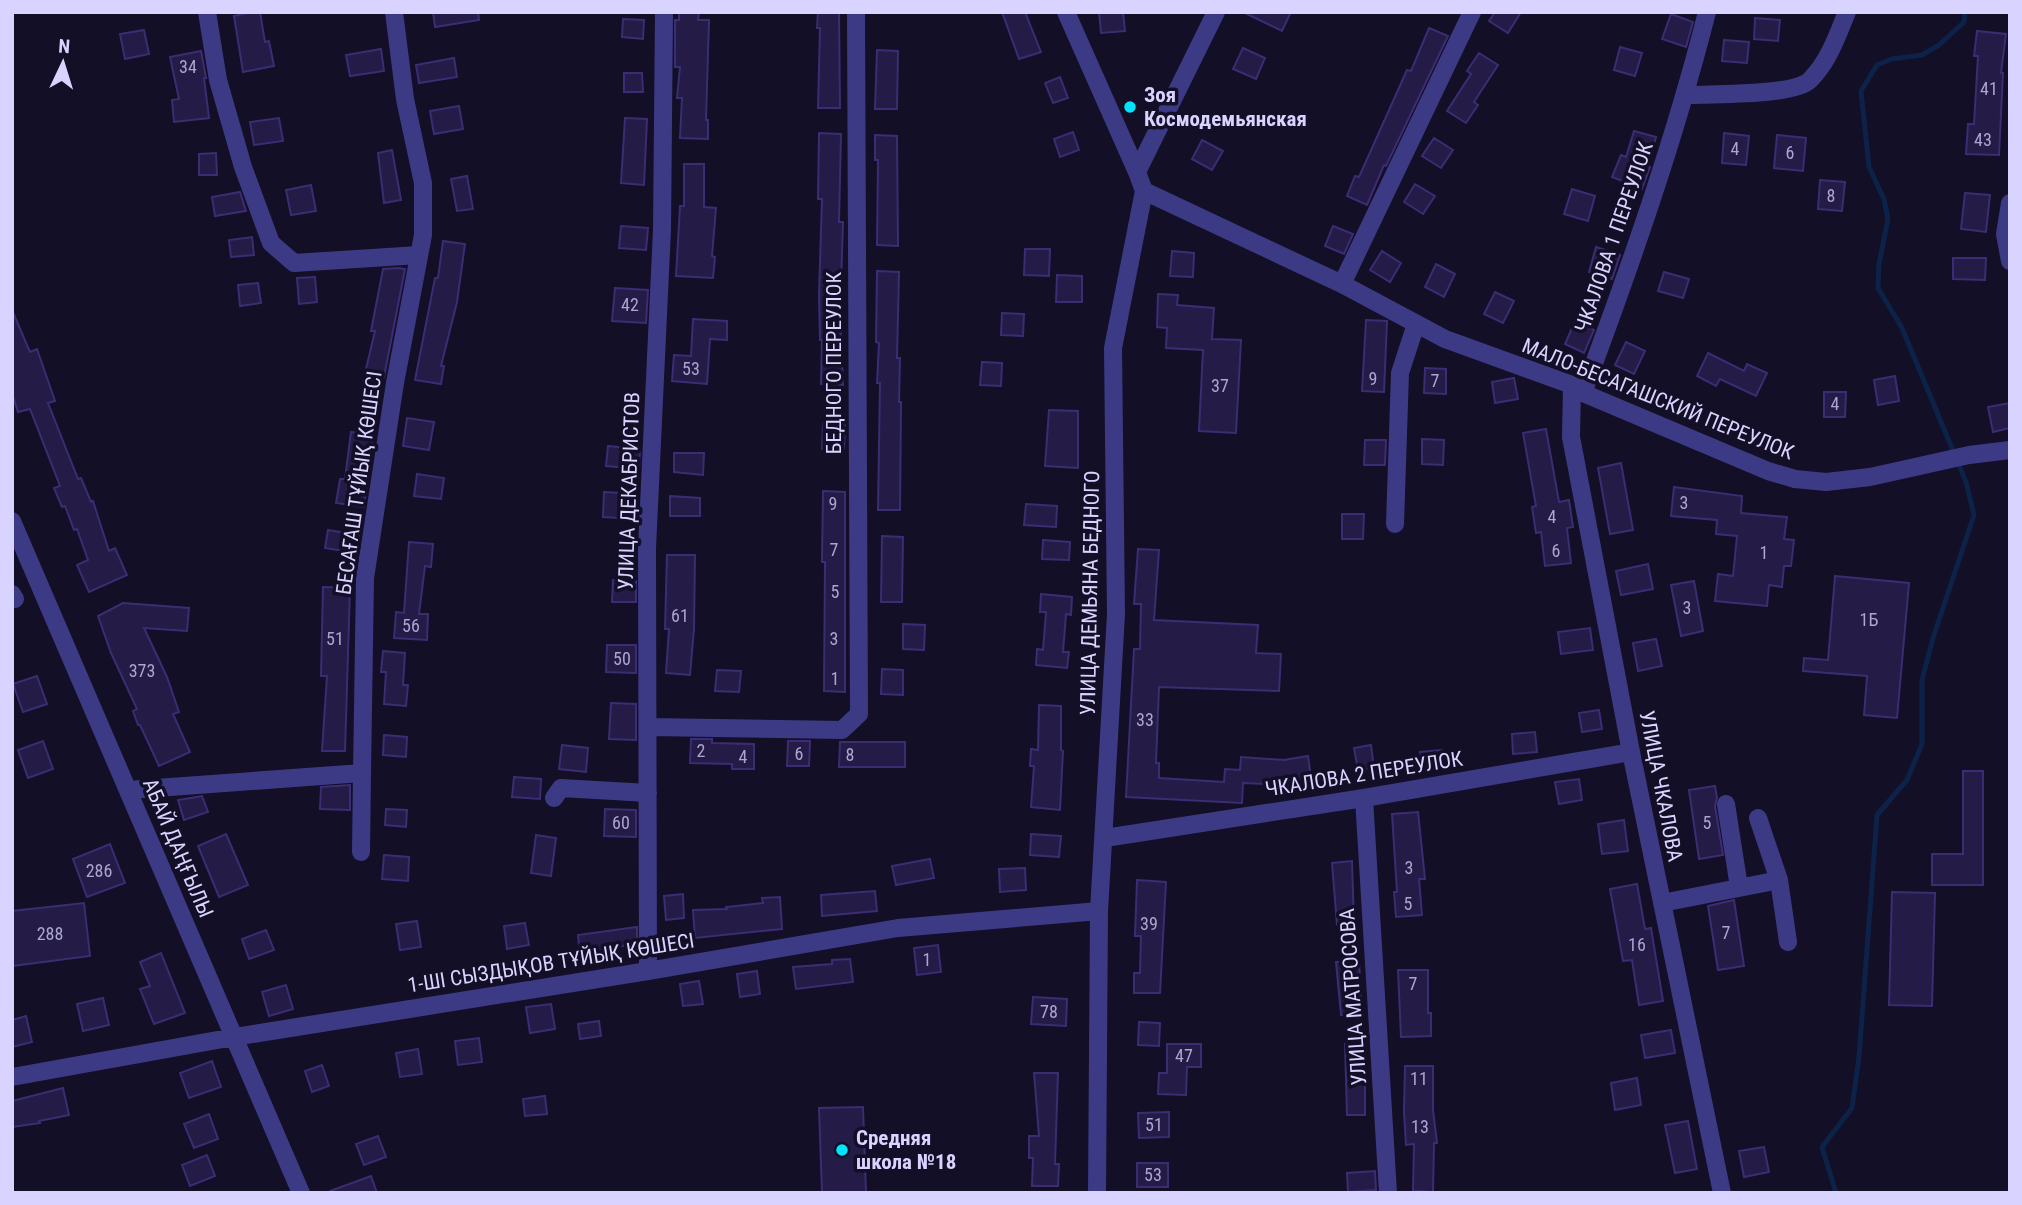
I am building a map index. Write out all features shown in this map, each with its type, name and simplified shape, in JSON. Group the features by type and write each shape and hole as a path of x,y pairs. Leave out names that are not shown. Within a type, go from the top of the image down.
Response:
{"street":[{"path":"207,12 218,80 243,167 271,243 294,263 419,255"},
{"name":"БЕСАҒАШ ТҰЙЫҚ КӨШЕСІ","path":"360,852 365,578 395,383 423,235 424,183 405,99 394,12"},
{"name":"УЛИЦА ДЕКАБРИСТОВ","path":"648,971 648,548 662,230 664,12"},
{"name":"БЕДНОГО ПЕРЕУЛОК","path":"649,727 842,730 859,714 856,12"},
{"path":"1066,12 1144,191"},
{"path":"1137,172 1216,12"},
{"path":"1342,284 1472,12"},
{"name":"ЧКАЛОВА 1 ПЕРЕУЛОК","path":"1577,389 1636,252 1686,96 1707,12"},
{"path":"1686,96 1782,91 1808,82 1826,60 1847,12"},
{"name":"МАЛО-БЕСАГАШСКИЙ ПЕРЕУЛОК","path":"1144,191 1342,284 1445,339 1577,389 1768,471 1795,479 1826,482 1870,477 1969,455 2010,450"},
{"name":"УЛИЦА ДЕМЬЯНА БЕДНОГО","path":"1097,1193 1099,911 1116,614 1113,348 1144,191"},
{"path":"2010,203 2006,234 2010,261"},
{"path":"1395,524 1400,373 1416,324"},
{"name":"УЛИЦА ЧКАЛОВА","path":"1577,389 1571,437 1631,752 1722,1193"},
{"name":"АБАЙ ДАҢҒЫЛЫ","path":"12,521 302,1193"},
{"name":"ЧКАЛОВА 2 ПЕРЕУЛОК","path":"1105,838 1364,798 1631,752"},
{"path":"129,790 362,774"},
{"path":"554,798 561,789 648,793"},
{"name":"УЛИЦА МАТРОСОВА","path":"1364,798 1388,1193"},
{"path":"1726,804 1739,887"},
{"path":"1758,818 1779,880 1788,942"},
{"path":"1662,903 1779,880"},
{"name":"1-ШІ СЫЗДЫҚОВ ТҰЙЫҚ КӨШЕСІ","path":"12,1077 234,1037 898,928 1099,911"}],"building":[{"path":"260,12 265,42 269,41 274,66 243,72 234,16"},
{"path":"433,12 478,12 479,20 435,27"},
{"path":"679,12 699,12 698,20 709,20 706,120 708,139 680,138 682,98 677,98 680,67 675,67 675,20 679,20"},
{"path":"818,12 839,12 840,108 818,108"},
{"path":"1002,12 1025,12 1041,52 1019,59"},
{"path":"1099,12 1123,12 1125,31 1101,33"},
{"path":"1243,12 1291,12 1282,31"},
{"path":"1495,12 1521,12 1508,33 1489,21"},
{"path":"1671,14 1693,22 1686,47 1662,39"},
{"path":"1755,18 1780,20 1778,41 1754,39"},
{"path":"623,19 644,20 643,39 622,37"},
{"path":"1429,28 1448,36 1367,205 1347,196 1355,176 1359,177 1407,70 1411,71"},
{"path":"144,30 149,54 125,59 120,34"},
{"path":"1977,31 2006,34 2001,73 1999,155 1966,154 1968,124 1974,124 1978,56 1974,56"},
{"path":"1724,40 1749,42 1747,63 1722,61"},
{"path":"1620,47 1642,53 1635,76 1614,70"},
{"path":"1243,48 1265,58 1256,79 1233,69"},
{"path":"381,49 384,71 350,76 346,55"},
{"path":"877,50 898,51 897,109 875,109"},
{"path":"201,51 209,118 174,122 172,100 179,99 170,57"},
{"path":"1479,53 1498,65 1474,102 1478,105 1466,123 1447,111 1471,74 1467,71"},
{"path":"454,58 457,77 419,83 416,65"},
{"path":"624,73 642,73 643,92 624,92"},
{"path":"1060,77 1068,98 1053,103 1045,83"},
{"path":"459,106 463,129 434,134 430,111"},
{"path":"279,118 283,141 254,145 250,122"},
{"path":"625,118 647,119 644,185 621,183"},
{"path":"1634,131 1656,137 1642,189 1612,177 1621,155 1626,157"},
{"path":"1073,132 1079,150 1060,157 1054,139"},
{"path":"819,133 841,134 839,222 843,222 840,315 843,385 821,384 819,295 822,199 818,199"},
{"path":"1724,133 1749,136 1746,165 1722,163"},
{"path":"875,135 897,136 898,246 877,245 878,160 875,160"},
{"path":"1777,135 1806,138 1803,171 1774,168"},
{"path":"1434,138 1453,150 1441,168 1422,156"},
{"path":"1202,140 1223,151 1212,170 1192,159"},
{"path":"392,150 401,200 384,203 378,153"},
{"path":"216,153 217,175 199,175 199,154"},
{"path":"684,164 704,164 704,207 716,208 713,278 676,276 680,206 684,206"},
{"path":"467,176 473,209 457,211 451,179"},
{"path":"1820,180 1845,182 1842,211 1818,209"},
{"path":"1415,184 1435,196 1423,214 1404,202"},
{"path":"311,185 316,211 291,215 286,190"},
{"path":"1572,189 1595,196 1588,221 1564,214"},
{"path":"240,192 246,211 215,216 212,197"},
{"path":"1965,193 1990,195 1986,232 1961,229"},
{"path":"621,226 648,228 646,250 619,248"},
{"path":"1333,226 1353,234 1344,254 1325,246"},
{"path":"252,237 254,255 231,257 229,240"},
{"path":"443,241 465,244 457,302 441,366 444,366 441,384 415,380 435,278 438,278"},
{"path":"1596,247 1620,255 1612,279 1589,272"},
{"path":"1025,249 1050,249 1049,276 1024,275"},
{"path":"1172,251 1194,253 1193,277 1170,276"},
{"path":"1382,251 1401,263 1390,282 1370,270"},
{"path":"1953,258 1986,258 1985,280 1953,279"},
{"path":"1436,264 1455,274 1444,297 1425,287"},
{"path":"383,269 405,269 384,377 365,373 375,331 371,331"},
{"path":"877,271 899,272 897,358 900,358 901,402 900,510 878,510 880,383 877,383"},
{"path":"1664,272 1689,279 1683,298 1658,291"},
{"path":"1057,275 1082,276 1082,302 1056,302"},
{"path":"315,277 317,302 299,304 297,278"},
{"path":"258,283 261,303 240,306 238,285"},
{"path":"615,288 648,290 646,323 612,321"},
{"path":"1495,292 1514,301 1503,323 1484,314"},
{"path":"1158,294 1178,295 1177,305 1214,308 1212,339 1241,340 1236,433 1199,431 1203,350 1166,348 1167,328 1157,327"},
{"path":"12,310 30,352 37,349 55,401 48,403 78,479 81,478 91,502 93,501 109,551 115,548 127,575 89,592 77,565 88,560 77,529 74,530 65,506 62,507 54,488 60,486 30,409 18,412 12,393"},
{"path":"1002,313 1024,314 1023,336 1001,335"},
{"path":"693,319 727,321 727,340 710,339 707,384 672,381 674,355 691,356"},
{"path":"1366,320 1387,321 1384,392 1362,391"},
{"path":"1575,321 1594,330 1584,353 1565,344"},
{"path":"1626,342 1645,351 1634,374 1615,365"},
{"path":"1708,353 1744,371 1747,364 1767,373 1756,396 1720,379 1716,386 1697,376"},
{"path":"982,362 1002,363 1001,386 980,385"},
{"path":"1425,368 1446,369 1446,394 1424,393"},
{"path":"1895,376 1899,401 1878,405 1874,380"},
{"path":"1514,378 1518,399 1495,403 1492,382"},
{"path":"1824,392 1846,392 1845,417 1824,417"},
{"path":"2010,403 2010,428 1993,432 1988,407"},
{"path":"1049,410 1078,411 1078,468 1045,466"},
{"path":"407,418 434,422 429,450 403,446"},
{"path":"823,423 845,424 844,449 822,449"},
{"path":"1546,429 1559,502 1569,500 1573,527 1567,528 1571,563 1545,566 1541,532 1536,533 1532,507 1536,506 1523,433"},
{"path":"351,432 373,435 364,507 336,503 340,479 345,479"},
{"path":"1422,439 1444,440 1443,465 1422,464"},
{"path":"1365,440 1386,440 1385,465 1364,465"},
{"path":"608,446 640,449 639,469 606,466"},
{"path":"674,453 704,453 703,475 674,472"},
{"path":"1621,463 1633,530 1610,534 1598,468"},
{"path":"417,474 444,478 441,499 414,496"},
{"path":"1674,487 1742,496 1741,513 1787,517 1784,539 1794,540 1791,566 1784,566 1782,587 1769,585 1767,606 1715,601 1718,574 1733,576 1737,536 1716,534 1717,520 1671,516"},
{"path":"823,491 845,492 845,692 824,691"},
{"path":"604,492 638,494 637,519 603,517"},
{"path":"670,496 700,498 700,516 670,516"},
{"path":"1026,504 1057,506 1056,527 1024,525"},
{"path":"1342,514 1364,514 1363,539 1342,539"},
{"path":"328,530 359,535 356,553 325,548"},
{"path":"882,536 903,537 902,602 881,602"},
{"path":"1043,540 1070,542 1069,560 1042,559"},
{"path":"409,542 433,544 431,567 425,566 419,614 428,614 427,640 394,638 396,612 404,613"},
{"path":"1138,549 1159,550 1154,620 1258,625 1256,653 1281,654 1279,691 1159,687 1156,763 1159,763 1159,778 1224,782 1225,769 1240,770 1241,757 1284,760 1308,756 1312,785 1292,788 1292,785 1243,783 1242,803 1126,797 1134,649 1140,649 1141,604 1134,604"},
{"path":"667,555 695,555 690,675 666,673 669,629 665,629"},
{"path":"1648,564 1653,589 1621,595 1616,571"},
{"path":"1835,576 1909,583 1897,718 1864,715 1867,676 1803,671 1804,658 1828,660"},
{"path":"613,580 636,581 636,602 612,602"},
{"path":"1694,581 1703,631 1681,636 1671,585"},
{"path":"323,587 350,588 345,751 322,751 327,676 321,676"},
{"path":"1041,594 1072,597 1071,615 1066,614 1063,652 1069,652 1067,668 1036,665 1037,649 1043,650 1046,612 1040,612"},
{"path":"123,603 189,608 187,631 144,628 167,677 179,712 173,714 190,752 159,766 138,725 133,711 137,709 111,653 98,616"},
{"path":"903,624 925,625 924,650 903,649"},
{"path":"1590,628 1593,650 1561,654 1558,632"},
{"path":"1656,639 1662,666 1638,671 1633,643"},
{"path":"607,645 636,645 636,673 606,672"},
{"path":"383,651 405,653 403,685 408,685 406,706 384,704 386,672 381,672"},
{"path":"882,669 903,670 903,695 881,694"},
{"path":"717,670 741,671 739,692 715,691"},
{"path":"37,676 47,704 23,712 13,684"},
{"path":"611,703 636,704 636,740 609,739"},
{"path":"1039,705 1061,706 1063,751 1060,810 1031,807 1034,766 1030,766 1031,749 1038,750"},
{"path":"1599,710 1602,729 1582,732 1579,713"},
{"path":"1535,732 1537,752 1513,754 1512,734"},
{"path":"384,735 407,737 406,757 383,755"},
{"path":"691,739 712,739 712,743 754,744 754,769 732,769 732,764 690,763"},
{"path":"43,741 53,769 28,778 18,750"},
{"path":"788,741 810,741 809,766 787,766"},
{"path":"840,742 905,742 905,767 839,767"},
{"path":"562,745 588,748 586,772 559,769"},
{"path":"1371,745 1374,768 1358,770 1354,748"},
{"path":"1442,750 1443,767 1421,768 1420,752"},
{"path":"1963,771 1983,771 1983,885 1932,885 1932,854 1963,854"},
{"path":"514,777 541,779 540,799 512,797"},
{"path":"1579,779 1582,800 1559,804 1555,782"},
{"path":"350,785 350,810 320,809 321,787"},
{"path":"1715,786 1715,806 1723,855 1699,859 1689,790"},
{"path":"202,796 208,812 184,820 178,800"},
{"path":"386,809 407,810 406,827 385,825"},
{"path":"605,809 636,810 636,837 604,836"},
{"path":"1418,812 1425,879 1419,879 1422,915 1396,917 1392,814"},
{"path":"1624,820 1628,851 1602,854 1598,824"},
{"path":"226,834 248,885 219,897 198,846"},
{"path":"1031,834 1061,836 1059,857 1030,855"},
{"path":"536,835 556,838 551,876 531,873"},
{"path":"110,844 125,883 87,897 73,859"},
{"path":"384,855 409,857 408,881 382,879"},
{"path":"930,859 934,878 896,885 892,866"},
{"path":"1352,861 1354,924 1337,925 1332,863"},
{"path":"1025,868 1026,890 1000,892 999,869"},
{"path":"1137,880 1166,882 1160,993 1134,993 1134,973 1140,973 1141,936 1135,936"},
{"path":"1637,884 1645,929 1651,928 1663,1001 1639,1005 1632,960 1623,961 1610,889"},
{"path":"875,891 877,911 822,916 821,895"},
{"path":"1892,892 1935,893 1932,1006 1889,1005"},
{"path":"683,894 684,918 666,920 664,896"},
{"path":"780,897 782,929 695,938 693,910 727,909 726,907 763,903 762,898"},
{"path":"1734,900 1744,966 1718,970 1708,906"},
{"path":"84,903 90,956 12,966 12,911"},
{"path":"417,921 421,947 400,950 396,924"},
{"path":"525,923 529,945 507,949 504,926"},
{"path":"637,927 637,945 605,947 605,952 580,955 578,935"},
{"path":"266,930 274,950 249,959 242,939"},
{"path":"938,945 941,972 917,975 914,948"},
{"path":"161,953 185,1013 154,1024 140,989 150,986 140,962"},
{"path":"850,959 853,982 796,989 793,967 832,964 832,960"},
{"path":"1359,961 1362,1014 1341,1015 1336,962"},
{"path":"1398,970 1428,970 1431,1036 1401,1037"},
{"path":"757,971 760,994 740,997 737,974"},
{"path":"699,981 703,1004 683,1006 680,984"},
{"path":"286,985 293,1009 269,1016 262,992"},
{"path":"1033,997 1067,999 1066,1026 1031,1024"},
{"path":"103,998 109,1025 83,1031 77,1004"},
{"path":"551,1004 555,1029 530,1033 526,1007"},
{"path":"26,1016 32,1042 12,1047 12,1020"},
{"path":"599,1021 601,1036 580,1039 578,1024"},
{"path":"1139,1022 1160,1023 1159,1046 1138,1045"},
{"path":"1671,1030 1675,1053 1645,1058 1641,1035"},
{"path":"479,1038 482,1062 458,1065 455,1041"},
{"path":"1365,1043 1365,1115 1347,1115 1345,1044"},
{"path":"1167,1044 1201,1044 1201,1067 1187,1067 1186,1095 1158,1094 1159,1073 1167,1073"},
{"path":"418,1049 422,1074 400,1077 396,1053"},
{"path":"212,1061 221,1087 189,1098 180,1073"},
{"path":"322,1065 329,1086 312,1092 305,1071"},
{"path":"1405,1066 1433,1066 1433,1110 1437,1143 1434,1143 1433,1192 1413,1191 1414,1144 1406,1145"},
{"path":"1034,1073 1058,1073 1055,1164 1059,1164 1058,1186 1032,1186 1033,1158 1029,1158 1029,1136 1039,1136"},
{"path":"1637,1078 1641,1105 1615,1110 1611,1083"},
{"path":"63,1088 69,1115 12,1127 12,1101"},
{"path":"545,1096 547,1114 525,1116 523,1099"},
{"name":"Средняя школа №18","path":"863,1107 866,1193 822,1193 819,1108"},
{"path":"1169,1112 1169,1137 1139,1138 1138,1113"},
{"path":"209,1114 218,1139 194,1148 184,1124"},
{"path":"1688,1121 1697,1169 1675,1173 1665,1125"},
{"path":"378,1136 386,1157 364,1165 356,1144"},
{"path":"1764,1147 1769,1172 1744,1177 1739,1151"},
{"path":"207,1155 215,1176 190,1186 182,1165"},
{"path":"1137,1163 1168,1163 1168,1187 1137,1187"},
{"path":"1375,1171 1376,1190 1348,1192 1347,1173"},
{"path":"371,1176 377,1193 330,1193 330,1191"}],"waterway":[{"path":"1836,1193 1822,1147 1852,1108 1859,1057 1877,815 1907,780 1922,744 1922,680 1933,638 1974,515 1966,482 1902,328 1878,288 1879,264 1888,219 1884,199 1869,167 1861,91 1877,65 1892,59 1922,55 1939,45 1964,22 1965,12"}],"place":[{"name":"Зоя Космодемьянская","path":"1130,107"},
{"name":"Средняя школа №18","path":"842,1150"}]}
